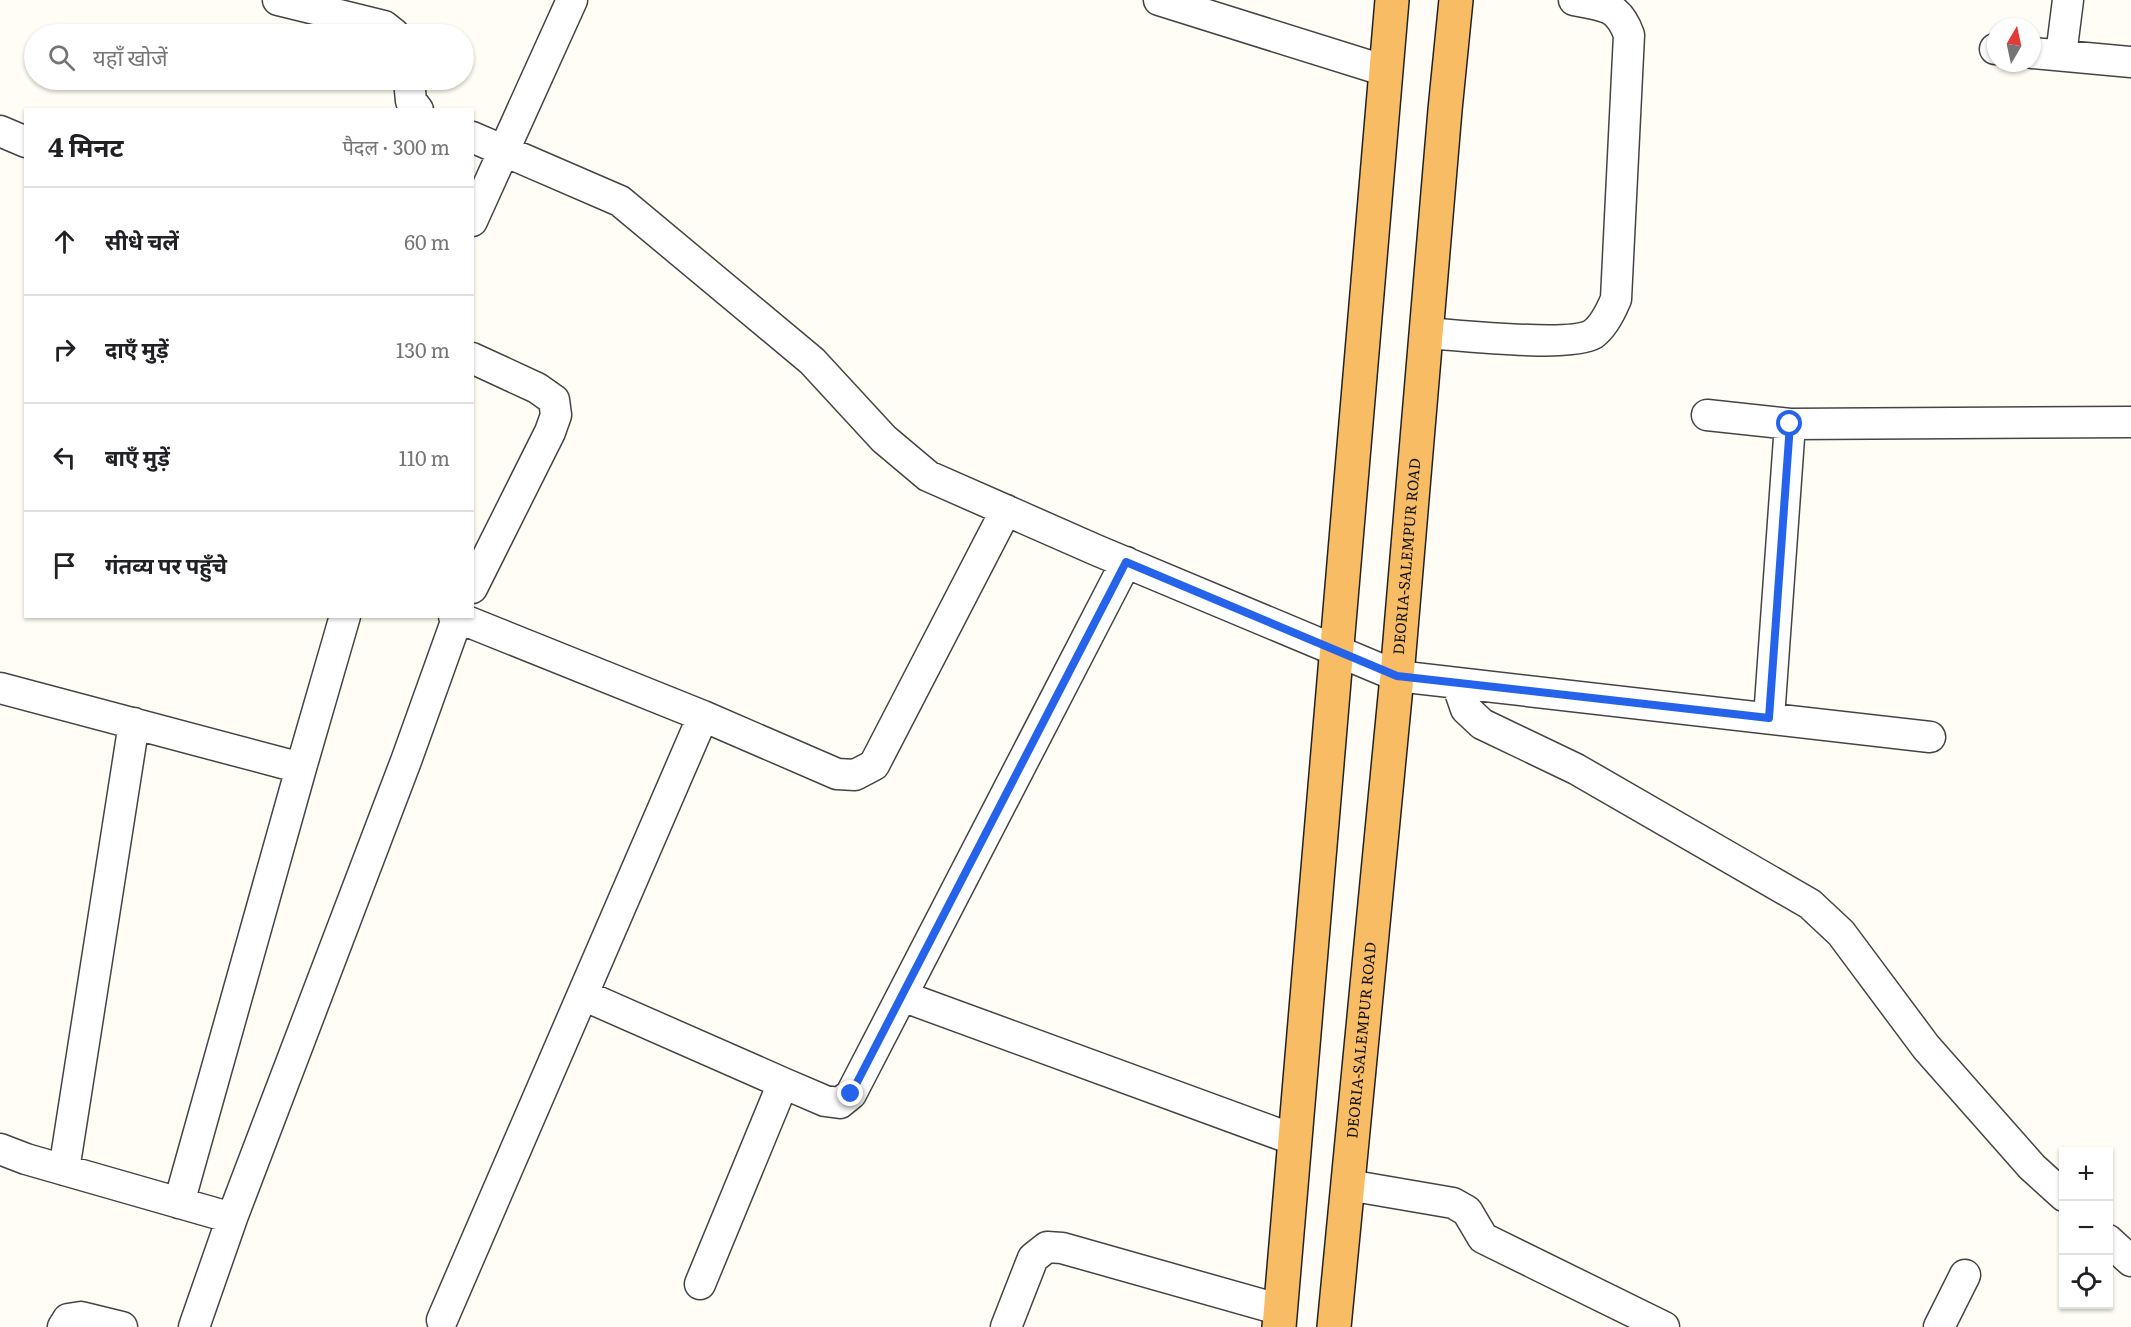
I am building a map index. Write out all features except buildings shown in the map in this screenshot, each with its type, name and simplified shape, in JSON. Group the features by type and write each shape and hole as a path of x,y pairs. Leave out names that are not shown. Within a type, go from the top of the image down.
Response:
{"highway":[{"path":"1280,1319 1392,0"},
{"name":"DEORIA-SALEMPUR ROAD","path":"1334,1327 1397,676 1444,110 1456,0"}],"street":[{"path":"278,0 376,24"},
{"path":"474,217 572,0"},
{"path":"1159,0 1386,71"},
{"path":"1426,333 1561,341 1592,334 1608,317 1616,299 1629,35 1624,20 1608,7 1574,0"},
{"path":"2061,55 2068,0"},
{"path":"2041,54 2131,62"},
{"path":"410,90 411,101 416,108"},
{"path":"0,131 24,141"},
{"path":"474,138 620,201 812,361 884,439 928,476 1397,676 1930,736"},
{"path":"474,359 537,388 554,400 556,415 550,432 474,584"},
{"path":"1707,415 1790,424 2131,422"},
{"path":"1769,718 1790,424"},
{"path":"458,618 703,716 837,774 855,775 874,765 1006,510"},
{"path":"583,995 825,1101 840,1103 851,1094 1126,562"},
{"path":"179,1203 344,618"},
{"path":"194,1327 232,1218 406,761 456,618"},
{"path":"1457,683 1466,708 1482,724 1576,769 1810,904 1841,933 1926,1047 2032,1167 2059,1191"},
{"path":"0,688 301,768"},
{"path":"442,1320 703,716"},
{"path":"64,1170 134,723"},
{"path":"902,996 1295,1140"},
{"path":"700,1284 783,1083"},
{"path":"0,1149 26,1159 232,1218"},
{"path":"1348,1185 1454,1203 1467,1211 1483,1238 1664,1327"},
{"path":"2113,1244 2131,1261"},
{"path":"1006,1327 1033,1258 1047,1247 1062,1248 1280,1319"},
{"path":"1939,1327 1965,1275"},
{"path":"63,1327 68,1319 81,1317 122,1327"}],"route":[{"path":"851,1094 1126,562 1397,676 1769,718 1790,424"}]}
